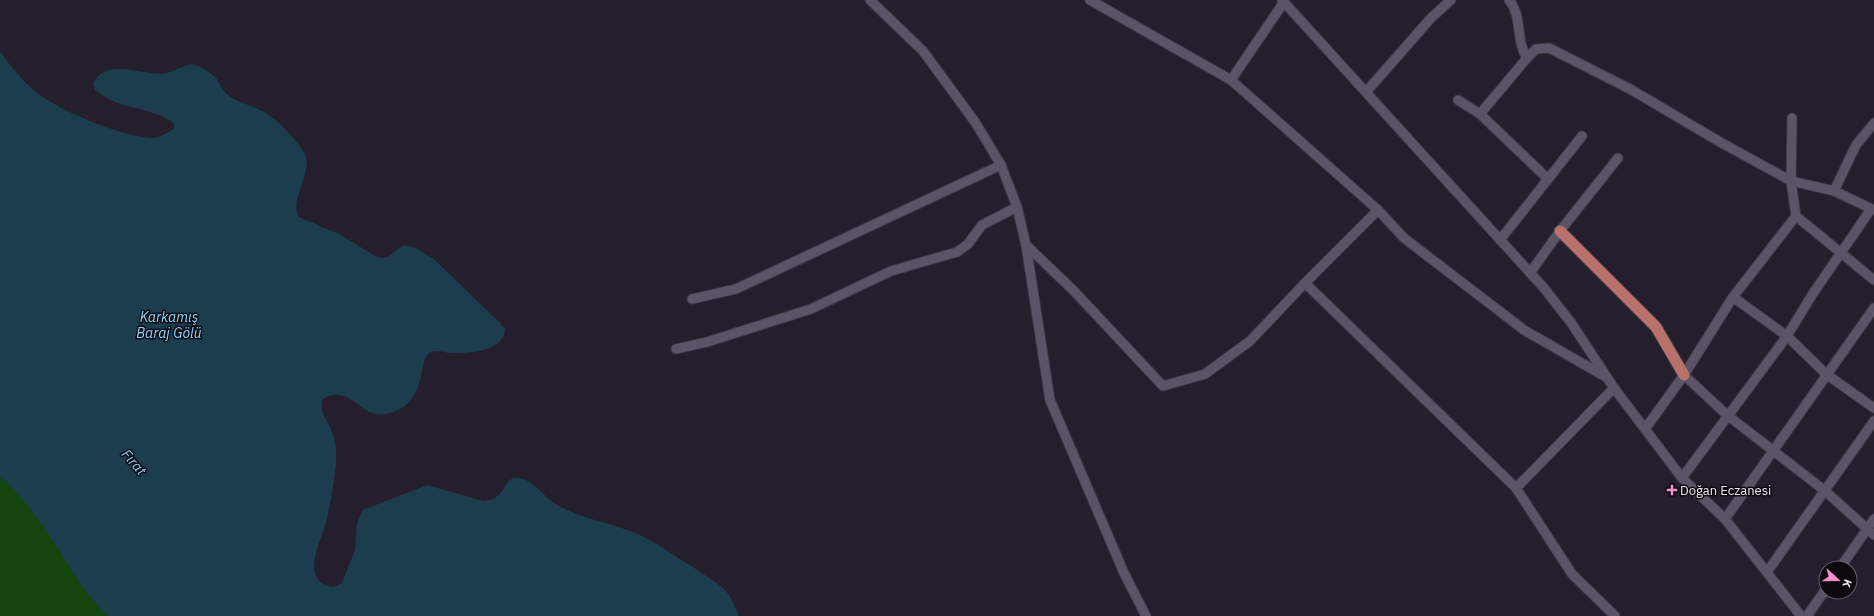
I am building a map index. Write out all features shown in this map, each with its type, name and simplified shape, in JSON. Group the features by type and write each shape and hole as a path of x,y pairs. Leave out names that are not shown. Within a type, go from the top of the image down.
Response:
{"main road":[{"path":"1560,231 1656,327 1684,375"}],"street":[{"path":"870,0 923,51 975,122 1001,165 1017,207 1026,245 1050,400 1124,573 1146,616"},
{"path":"1090,0 1231,80 1378,210 1404,238 1524,330 1612,383"},
{"path":"1509,0 1517,16 1522,50 1527,58"},
{"path":"1231,80 1283,1 1530,273 1572,324 1612,383 1682,478 1725,519 1801,616"},
{"path":"1366,92 1431,18 1448,1"},
{"path":"1480,114 1536,49 1548,48 1630,89 1720,142 1791,181 1834,192 1873,210 1812,295 1787,336 1727,415 1682,478"},
{"path":"1458,100 1480,114 1548,179"},
{"path":"1792,118 1791,181 1796,216 1874,280"},
{"path":"1834,192 1856,145 1871,133 1874,124"},
{"path":"1500,240 1582,136"},
{"path":"1530,273 1560,231 1618,158"},
{"path":"692,299 736,289 1001,165"},
{"path":"676,349 707,342 811,309 891,271 956,252 968,244 982,225 1017,207"},
{"path":"1026,245 1074,291 1163,386 1205,374 1244,346 1304,283 1378,210"},
{"path":"1645,428 1684,375 1733,297 1796,216"},
{"path":"1304,283 1516,488 1572,574 1615,616"},
{"path":"1733,297 1787,336 1826,374 1874,408"},
{"path":"1725,519 1874,308"},
{"path":"1684,375 1727,415 1824,490 1870,532"},
{"path":"1516,488 1612,383"},
{"path":"1767,572 1874,421"},
{"path":"1847,560 1870,532 1874,519"},
{"path":"1807,616 1818,600"}],"green space":[{"path":"0,458 146,616 0,616"}],"water":[{"name":"Karkamış Baraj Gölü","path":"0,51 12,68 36,92 59,107 108,128 151,138 166,134 174,129 174,124 170,120 157,114 123,105 108,99 95,90 93,83 100,75 117,69 166,73 190,65 203,68 216,78 228,95 238,101 259,109 278,122 304,152 306,168 297,202 299,217 341,235 375,256 383,258 389,256 403,245 414,247 434,259 505,329 499,342 484,350 467,353 431,352 426,356 416,392 410,401 400,409 386,414 377,414 340,395 332,395 323,399 322,408 324,416 330,428 336,447 336,462 329,510 314,562 317,578 324,584 334,587 342,583 355,550 357,523 363,510 427,485 483,501 490,500 500,494 508,482 515,478 533,484 552,502 567,510 638,534 663,548 723,588 730,596 739,616 108,616 81,584 53,540 32,511 0,476"}],"place":[{"name":"Doğan Eczanesi","path":"1672,490"}],"water label":[{"name":"Fırat","path":"134,462"}]}
